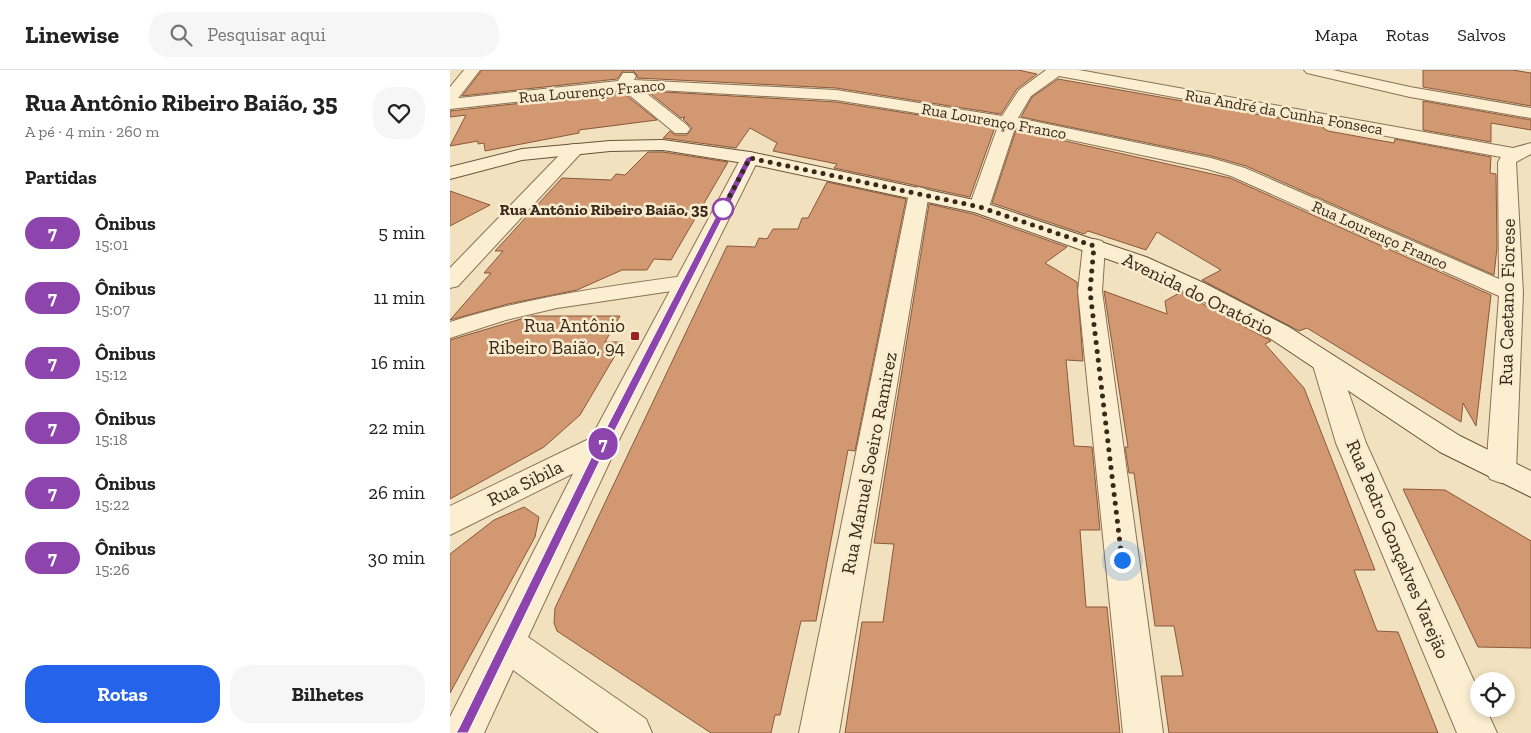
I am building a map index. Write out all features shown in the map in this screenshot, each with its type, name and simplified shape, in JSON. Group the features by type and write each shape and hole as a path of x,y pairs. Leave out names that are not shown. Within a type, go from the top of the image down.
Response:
{"street":[{"path":"450,98 472,70"},
{"path":"980,207 1009,122 1010,114 1025,93 1056,70"},
{"name":"Rua André da Cunha Fonseca","path":"1056,70 1523,151"},
{"path":"1312,70 1410,92 1531,113"},
{"path":"628,77 681,129"},
{"name":"Rua Lourenço Franco","path":"450,104 628,77 670,84 836,95 1009,122 1211,164 1238,172 1511,293"},
{"name":"Avenida do Oratório","path":"450,173 522,155 575,149 663,145 750,158 980,207 1138,262 1198,289 1280,333 1450,444 1531,485"},
{"path":"450,281 575,149"},
{"name":"Rua Caetano Fiorese","path":"1501,471 1511,293 1508,162 1523,151"},
{"path":"464,733 602,446 684,283 750,158"},
{"name":"Rua Manuel Soeiro Ramirez","path":"818,733 919,193"},
{"path":"1094,246 1090,291 1143,733"},
{"path":"450,330 500,314 557,301 684,283"},
{"name":"Rua Pedro Gonçalves Varejão","path":"1325,362 1351,442 1477,733"},
{"name":"Rua Sibila","path":"450,522 487,500 602,446"},
{"path":"507,644 632,733"}],"building":[{"path":"482,70 1018,70 1037,74 1017,89 1001,114 836,88 637,78 633,71 623,71 617,79 462,96"},
{"path":"1423,70 1512,70 1531,73 1531,106 1423,87"},
{"path":"1058,79 1324,126 1323,128 1328,131 1394,143 1395,139 1491,157 1490,173 1496,174 1497,248 1494,275 1246,166 1211,156 1021,117 1032,97"},
{"path":"647,91 836,102 995,127 970,197 834,168 837,164 773,151 777,143 750,128 736,148 663,138 670,131 675,135 687,135 692,128 683,119 685,117 681,118"},
{"path":"622,92 657,120 579,130 579,133 485,151 484,143 478,144 478,141 450,146 466,115 450,117 450,111"},
{"path":"1423,101 1531,120 1531,130 1491,123 1491,142 1423,130"},
{"path":"1016,130 1230,178 1491,295 1476,426 1463,403 1461,422 1307,328 1299,331 1202,280 1221,270 1157,232 1146,250 1088,231 1084,234 992,203"},
{"path":"648,152 663,152 728,162 671,260 654,259 647,270 622,270 577,290 508,304 450,320 491,273 484,273 503,251 495,251 562,178 611,180 616,174 625,175"},
{"path":"827,182 906,199 855,451 848,450 816,621 801,621 780,715 775,715 771,733 711,733 557,631 554,623 555,608 727,246 755,247 759,238 767,239 773,229 798,229 802,218 808,218"},
{"path":"450,191 490,205 450,226"},
{"path":"929,204 973,214 1067,247 1045,263 1077,282 1083,361 1066,360 1074,446 1092,447 1100,530 1080,530 1086,607 1107,607 1120,733 845,733 862,622 883,622 894,544 874,543"},
{"path":"1104,291 1167,314 1165,301 1181,292 1271,341 1265,344 1304,388 1375,570 1354,570 1377,631 1398,632 1438,733 1169,733 1161,676 1183,676 1174,626 1155,626 1134,473 1129,473 1125,447 1128,447"},
{"path":"531,316 620,316 605,342 623,342 580,415 544,447 450,499 450,340"},
{"path":"1403,489 1445,490 1531,541 1531,648 1478,647"},
{"path":"524,507 539,517 535,537 450,693 450,554 494,520"}],"bus line":[{"name":"7","path":"464,733 602,446 684,283 750,158"}],"place":[{"name":"Rua Antônio Ribeiro Baião, 35","path":"723,209"},
{"name":"Rua Antônio Ribeiro Baião, 94","path":"635,336"}],"route":[{"path":"723,209 720,214 750,158 980,207 1094,246 1090,291 1122,560"}]}
